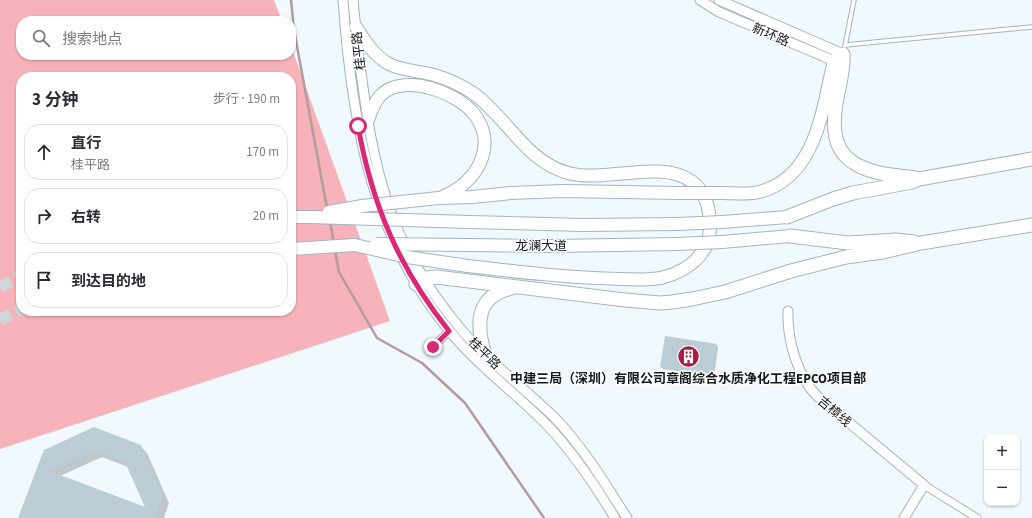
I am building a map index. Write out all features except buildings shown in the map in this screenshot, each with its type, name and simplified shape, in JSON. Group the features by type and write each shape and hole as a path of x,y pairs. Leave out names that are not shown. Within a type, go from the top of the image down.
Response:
{"highway":[{"path":"355,245 407,257 523,273 626,279 662,278 694,263 703,252 707,244 710,230 709,214 704,194 695,185 681,176 655,172 588,176 565,172 555,168 536,157 527,149 494,112 474,94 448,79 403,69 389,64 374,53 356,27"},
{"path":"842,56 835,116 836,136 839,148 852,163 870,171 914,179"},
{"path":"310,217 362,206 439,198 472,197 511,193 563,191 754,193 769,189 782,181 806,157 818,127 842,56"},
{"path":"368,120 374,105 382,94 393,88 407,85 429,88 443,92 462,103 474,114 481,126 484,140 483,156 473,176 466,184 439,198"},
{"path":"788,217 853,193 914,179 1032,159"},
{"name":"龙澜大道","path":"296,217 583,225 677,224 788,217"},
{"path":"790,236 848,243 902,244 921,243 1032,225"},
{"name":"龙澜大道","path":"296,249 355,245 559,246 677,244 790,236"},
{"path":"420,282 436,277 641,302 660,302 692,299 725,292 791,271 902,244"},
{"path":"485,355 479,330 482,310 489,300 495,295 502,291 516,287"}],"street":[{"name":"桂平路","path":"343,0 354,96 361,140 371,182 391,239 420,282 485,355 544,408 570,435 589,459 627,518"},
{"name":"桂平路","path":"353,0 368,120 380,179 400,235 430,306 449,331 478,362 533,411 558,437 581,465 615,518"},
{"name":"新环路","path":"700,0 725,14 842,56"},
{"name":"新环路","path":"719,0 842,56"},
{"name":"吉樟线","path":"788,311 792,346 801,373 808,386 817,396 924,485"},
{"path":"433,347 449,331"},
{"path":"904,518 924,485 977,518"}],"lane":[{"path":"854,0 842,56 1032,27"}],"shaded area":[{"path":"0,0 274,0 280,16 16,16 16,60 296,60 390,321 0,449"}],"waterway":[{"path":"291,0 293,16"},
{"path":"296,41 327,208"},
{"path":"330,221 334,244"},
{"path":"335,251 339,272 377,338 422,363 465,403 544,518"}],"tunnel":[{"path":"0,287 16,279"},
{"path":"0,320 16,312"}],"place":[{"name":"中建三局（深圳）有限公司章阁综合水质净化工程EPCO项目部","path":"688,356"}],"route":[{"path":"358,126 371,182 391,239 423,297 449,331 433,347"}]}
